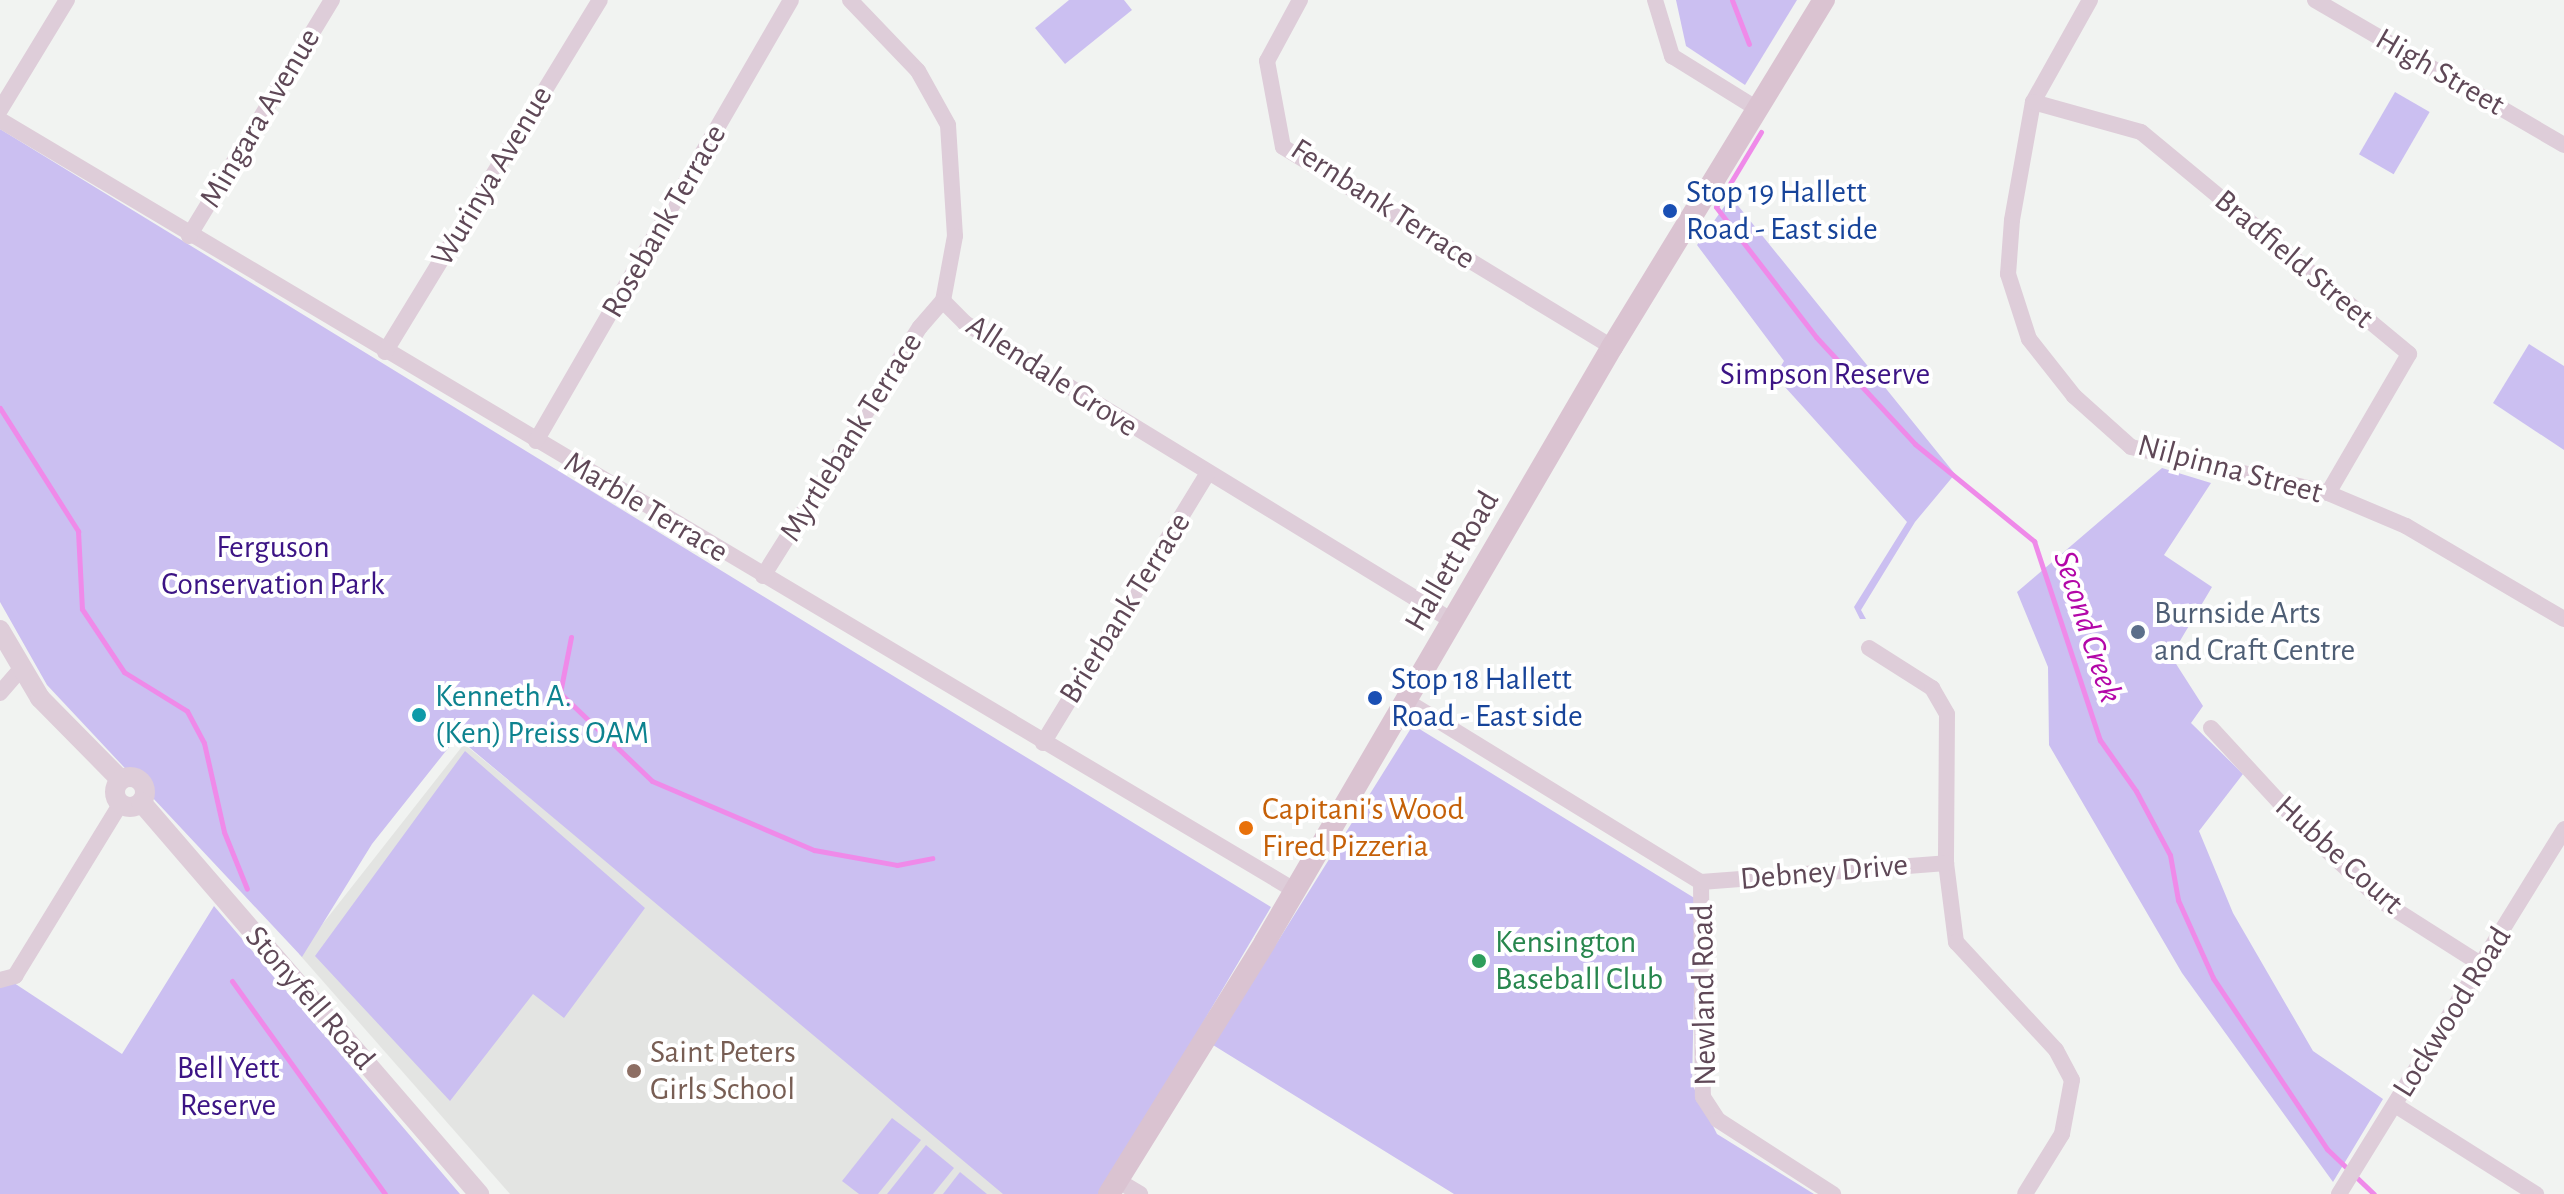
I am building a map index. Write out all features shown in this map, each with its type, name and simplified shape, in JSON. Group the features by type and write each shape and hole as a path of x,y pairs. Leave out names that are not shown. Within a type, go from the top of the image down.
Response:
{"main road":[{"name":"Hallett Road","path":"1113,1187 1408,702 1612,347 1824,0"}],"street":[{"path":"0,110 67,0"},
{"name":"Mingara Avenue","path":"189,236 332,0"},
{"name":"Wurinya Avenue","path":"385,352 600,0"},
{"name":"Rosebank Terrace","path":"536,441 791,0"},
{"name":"Allendale Grove","path":"850,0 918,71 948,125 955,236 943,301 965,323 1207,474 1454,622"},
{"name":"Fernbank Terrace","path":"1300,0 1267,61 1283,147 1612,347"},
{"path":"1655,0 1672,56 1759,110"},
{"name":"Nilpinna Street","path":"2090,0 2033,102 2012,220 2008,274 2029,339 2074,396 2131,447 2328,493 2406,526 2564,619"},
{"name":"High Street","path":"2315,0 2564,145"},
{"name":"Bradfield Street","path":"2033,102 2141,132 2409,354 2328,493"},
{"name":"Marble Terrace","path":"0,120 189,236 1294,890"},
{"name":"Myrtlebank Terrace","path":"763,576 920,327 943,301"},
{"name":"Brierbank Terrace","path":"1043,743 1207,474"},
{"path":"0,630 40,698 121,780 116,794 131,802 15,976 0,980"},
{"path":"1869,648 1932,688 1947,714 1946,863 1956,942 2056,1050 2072,1080 2062,1134 2025,1194"},
{"path":"0,693 21,669"},
{"name":"Newland Road","path":"1408,702 1701,882 1703,1097 1718,1120 1833,1194"},
{"name":"Hubbe Court","path":"2211,728 2306,831 2383,902 2482,965"},
{"name":"Stonyfell Road","path":"131,802 479,1194"},
{"name":"Lockwood Road","path":"2342,1189 2561,841"},
{"name":"Debney Drive","path":"1701,882 1946,863"},
{"path":"2395,1105 2536,1194"},
{"path":"1113,1187 1140,1194"}],"shaded area":[{"name":"Saint Peters Girls School","path":"464,744 1017,1194 510,1194 299,954"}],"green space":[{"path":"1069,0 1124,0 1132,10 1065,64 1035,28"},
{"path":"1676,0 1797,0 1745,85 1686,46"},
{"path":"2395,92 2430,112 2394,174 2359,154"},
{"name":"Ferguson Conservation Park","path":"0,129 1271,907 1102,1194 1003,1194 457,737 372,844 302,957 47,685 0,602"},
{"name":"Simpson Reserve","path":"1731,197 1955,474 1915,522 1861,610 1866,619 1860,619 1854,607 1907,522 1775,376 1784,361 1697,245"},
{"path":"2529,344 2564,366 2564,450 2493,403"},
{"path":"2162,468 2211,483 2164,555 2212,587 2171,656 2203,706 2191,723 2243,774 2199,831 2233,913 2313,1051 2383,1099 2333,1182 2182,973 2049,745 2048,667 2017,592"},
{"path":"1413,725 1696,899 1692,1084 1717,1134 1814,1194 1454,1194 1213,1045"},
{"path":"465,751 645,908 564,1018 533,994 450,1101 315,956"},
{"name":"Bell Yett Reserve","path":"214,906 460,1194 0,1194 0,984 11,981 122,1054"},
{"path":"892,1118 921,1140 878,1194 859,1194 842,1181"},
{"path":"926,1145 954,1168 933,1194 887,1194"},
{"path":"960,1172 987,1194 943,1194"}],"waterway":[{"name":"Second Creek","path":"1732,0 1749,44"},
{"name":"Second Creek","path":"1761,132 1716,207 1816,337 1915,444 2034,541 2100,740 2136,791 2170,855 2178,900 2213,978 2327,1149 2374,1194"},
{"path":"0,408 78,531 82,609 124,672 187,711 204,743 224,832 247,889"},
{"path":"571,637 560,693 652,781 814,850 897,865 932,858"},
{"path":"232,981 385,1194"}],"place":[{"name":"Stop 19 Hallett Road - East side","path":"1670,211"},
{"name":"Burnside Arts and Craft Centre","path":"2138,632"},
{"name":"Stop 18 Hallett Road - East side","path":"1375,698"},
{"name":"Kenneth A. (Ken) Preiss OAM","path":"419,715"},
{"name":"Capitani's Wood Fired Pizzeria","path":"1246,828"},
{"name":"Kensington Baseball Club","path":"1479,961"},
{"name":"Saint Peters Girls School","path":"634,1071"}]}
